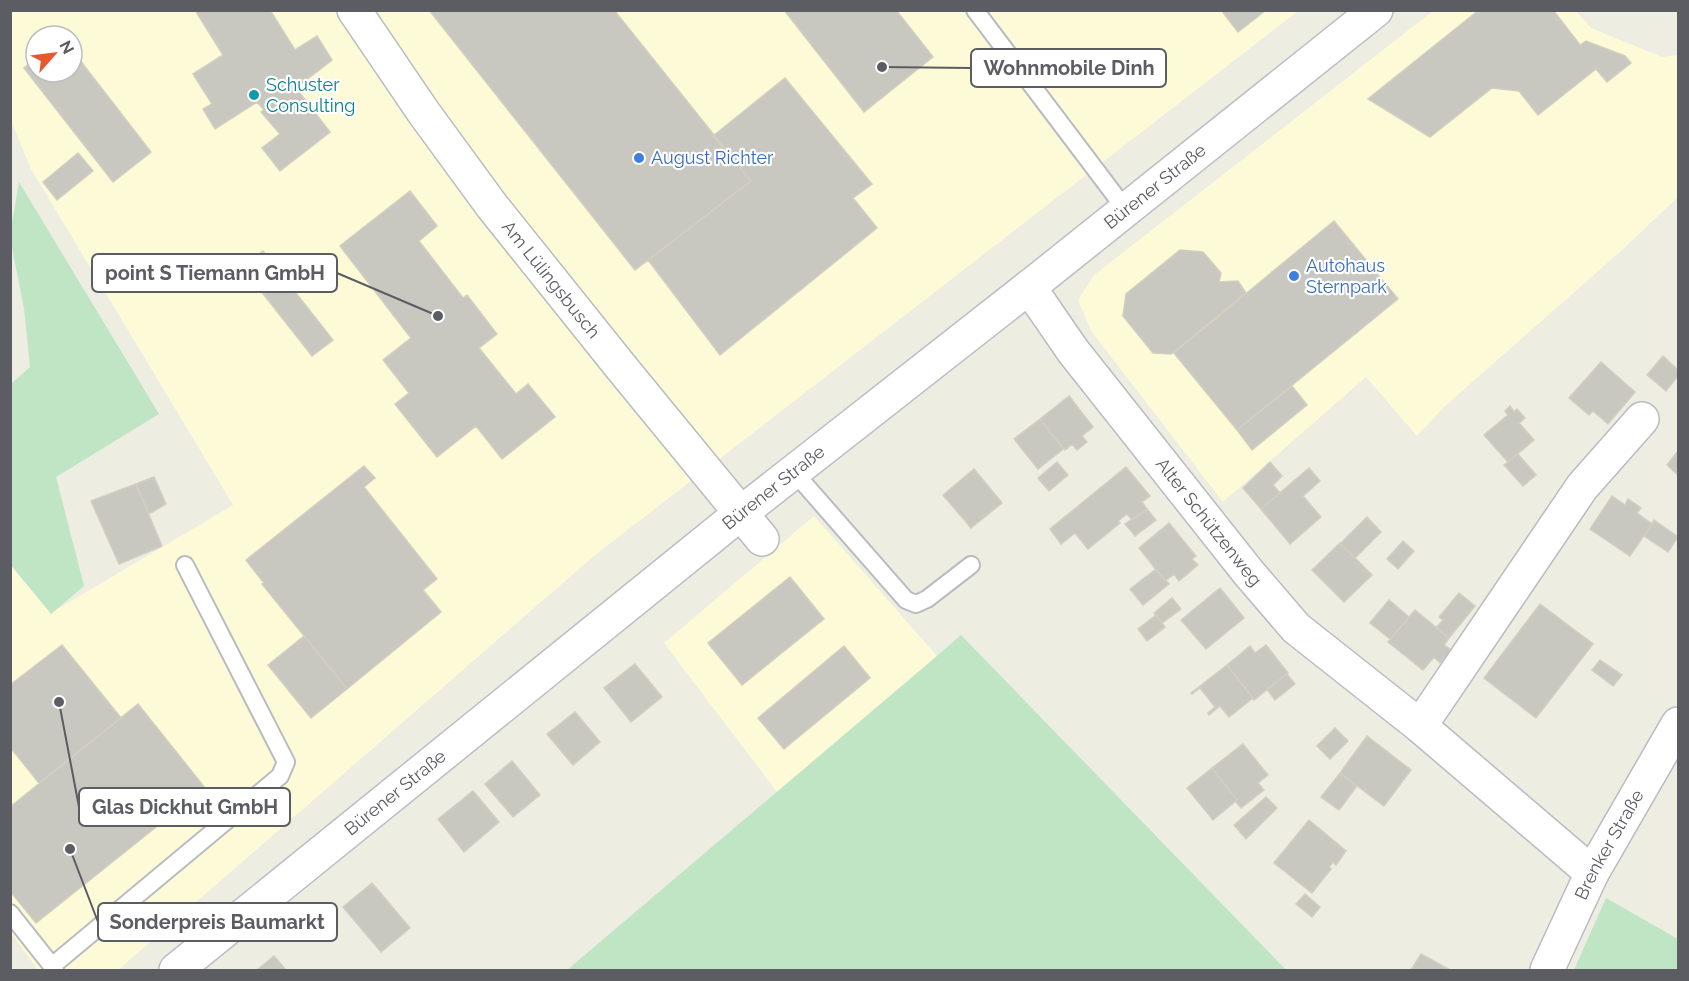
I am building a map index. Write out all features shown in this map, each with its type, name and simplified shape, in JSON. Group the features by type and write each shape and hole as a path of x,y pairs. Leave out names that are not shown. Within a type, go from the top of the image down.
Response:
{"street":[{"name":"Am Lülingsbusch","path":"354,10 424,113 492,206 762,539"},
{"name":"Bürener Straße","path":"176,970 741,513 1376,10"},
{"name":"Alter Schützenweg","path":"1029,287 1073,351 1248,572 1296,628 1420,726 1592,873"},
{"path":"1420,726 1582,487 1642,419"},
{"name":"Brenker Straße","path":"1547,970 1592,873 1678,724"}],"lane":[{"path":"975,10 1126,210"},
{"path":"794,472 906,600 916,604 927,600 971,564"},
{"path":"10,913 53,968 280,776 286,762 185,565"}],"shaded area":[{"path":"11,11 1298,11 594,556 118,970 38,970 11,933 10,565 51,613 233,505 31,169 11,121"},
{"path":"1433,11 1576,11 1591,28 1662,57 1678,55 1678,197 1621,251 1444,407 1417,436 1366,377 1223,502 1091,331 1078,300 1094,275"},
{"path":"814,516 937,656 777,792 664,643"}],"green space":[{"path":"19,182 159,414 56,477 84,586 51,614 11,565 11,384 30,367 24,308 11,243 11,229"},
{"path":"961,635 1286,970 567,970 937,656"},
{"path":"1606,898 1678,939 1678,970 1574,970"}],"building":[{"name":"Schuster Consulting","path":"195,10 270,10 295,50 317,36 332,60 296,88 330,132 280,171 262,148 280,134 261,112 264,110 257,102 215,129 203,109 212,104 193,74 223,55"},
{"name":"August Richter","path":"429,10 614,10 751,181 635,270"},
{"path":"784,10 896,10 933,57 864,112"},
{"path":"1221,10 1266,10 1238,32"},
{"path":"1479,10 1553,10 1580,45 1586,41 1625,56 1631,63 1607,82 1596,69 1538,115 1519,91 1492,88 1430,137 1368,99"},
{"path":"84,65 151,152 113,182 36,84 84,84"},
{"name":"August Richter","path":"785,78 872,184 853,198 877,228 720,355 648,260 751,181 713,136"},
{"path":"78,153 93,171 57,200 43,182"},
{"path":"410,191 437,226 419,241 463,298 467,295 497,334 479,348 516,394 528,384 555,417 502,459 476,426 437,457 395,404 409,393 383,360 411,338 340,246"},
{"path":"1334,221 1398,299 1237,430 1174,353"},
{"path":"1180,250 1203,252 1221,273 1219,282 1238,281 1246,293 1171,354 1153,353 1123,316 1126,294"},
{"path":"263,251 333,340 312,356 242,267"},
{"path":"1663,356 1678,370 1678,376 1666,391 1647,375"},
{"path":"1601,362 1635,392 1608,424 1593,411 1589,415 1569,398"},
{"path":"1292,386 1307,405 1252,450 1237,430"},
{"path":"1069,396 1093,427 1082,436 1087,442 1077,450 1072,444 1065,450 1040,419"},
{"path":"1510,406 1514,412 1517,409 1525,418 1519,423 1534,440 1508,462 1484,435 1508,415 1505,411"},
{"path":"1040,419 1063,449 1038,469 1014,439"},
{"path":"1678,451 1678,475 1667,465"},
{"path":"1518,454 1536,475 1523,486 1504,465"},
{"path":"1057,462 1068,475 1049,491 1038,478"},
{"path":"1270,462 1282,476 1273,485 1280,493 1261,509 1243,488"},
{"path":"364,466 375,478 364,487 437,579 423,590 441,612 347,689 262,584 264,583 246,560"},
{"path":"1126,467 1150,496 1142,502 1147,509 1132,520 1127,514 1118,521 1120,523 1088,549 1075,533 1061,544 1050,529"},
{"path":"1309,468 1320,481 1303,496 1321,517 1290,544 1261,509"},
{"path":"974,469 1002,503 971,528 943,495"},
{"path":"154,477 166,504 149,514 136,484"},
{"path":"136,484 162,546 119,564 91,501"},
{"path":"1612,496 1625,505 1628,499 1641,508 1637,513 1652,524 1630,556 1590,529"},
{"path":"1147,509 1156,520 1135,536 1125,524"},
{"path":"1367,517 1381,532 1355,558 1340,544"},
{"path":"1654,520 1678,537 1668,552 1644,536"},
{"path":"1169,523 1196,556 1192,559 1198,565 1179,581 1174,574 1165,581 1139,548"},
{"path":"1403,541 1414,551 1398,569 1387,559"},
{"path":"1340,543 1372,575 1344,602 1312,570"},
{"path":"1156,569 1169,584 1143,605 1130,589"},
{"path":"790,577 824,619 742,685 708,643"},
{"path":"1220,588 1244,618 1206,649 1181,620"},
{"path":"1459,593 1475,606 1449,638 1436,628 1443,620 1439,617"},
{"path":"1172,598 1181,609 1162,623 1154,613"},
{"path":"1389,600 1409,617 1390,639 1370,623"},
{"path":"1540,604 1593,644 1536,718 1484,678"},
{"path":"1415,610 1449,638 1444,645 1451,650 1440,663 1434,657 1423,670 1388,642"},
{"path":"1156,615 1165,627 1147,641 1138,629"},
{"path":"304,636 347,689 311,718 268,665"},
{"path":"62,645 121,718 39,783 10,747 10,685"},
{"path":"1266,645 1288,673 1254,700 1227,665 1250,646 1255,653"},
{"path":"844,646 870,678 784,749 758,718"},
{"path":"1600,660 1622,675 1613,686 1592,670"},
{"path":"635,664 662,697 631,722 604,688"},
{"path":"1227,665 1253,698 1229,717 1220,706 1209,715 1208,713 1215,707 1200,688 1191,693"},
{"path":"1287,674 1295,684 1275,700 1267,689"},
{"path":"138,704 205,788 36,923 10,891 10,807"},
{"path":"575,712 600,742 573,765 547,734"},
{"path":"1335,728 1348,741 1330,759 1317,746"},
{"path":"1367,736 1411,770 1384,806 1340,773"},
{"path":"1243,744 1268,775 1258,783 1264,790 1241,808 1212,768"},
{"path":"512,761 540,795 513,817 485,784"},
{"path":"1212,768 1237,800 1213,820 1187,788"},
{"path":"1340,773 1357,786 1339,810 1321,797"},
{"path":"473,791 499,822 464,852 438,819"},
{"path":"1266,797 1277,808 1246,839 1234,825"},
{"path":"1309,820 1346,851 1336,865 1333,862 1329,867 1331,869 1312,893 1274,863"},
{"path":"372,883 410,928 381,952 343,907"},
{"path":"1305,894 1320,907 1312,917 1296,904"},
{"path":"1421,954 1450,970 1411,970"},
{"path":"274,956 286,970 257,970"}],"place":[{"name":"Wohnmobile Dinh","path":"882,67"},
{"name":"Schuster Consulting","path":"254,95"},
{"name":"August Richter","path":"639,158"},
{"name":"Autohaus Sternpark","path":"1294,276"},
{"name":"point S Tiemann GmbH","path":"438,316"},
{"name":"Glas Dickhut GmbH","path":"59,702"},
{"name":"Sonderpreis Baumarkt","path":"70,849"}]}
